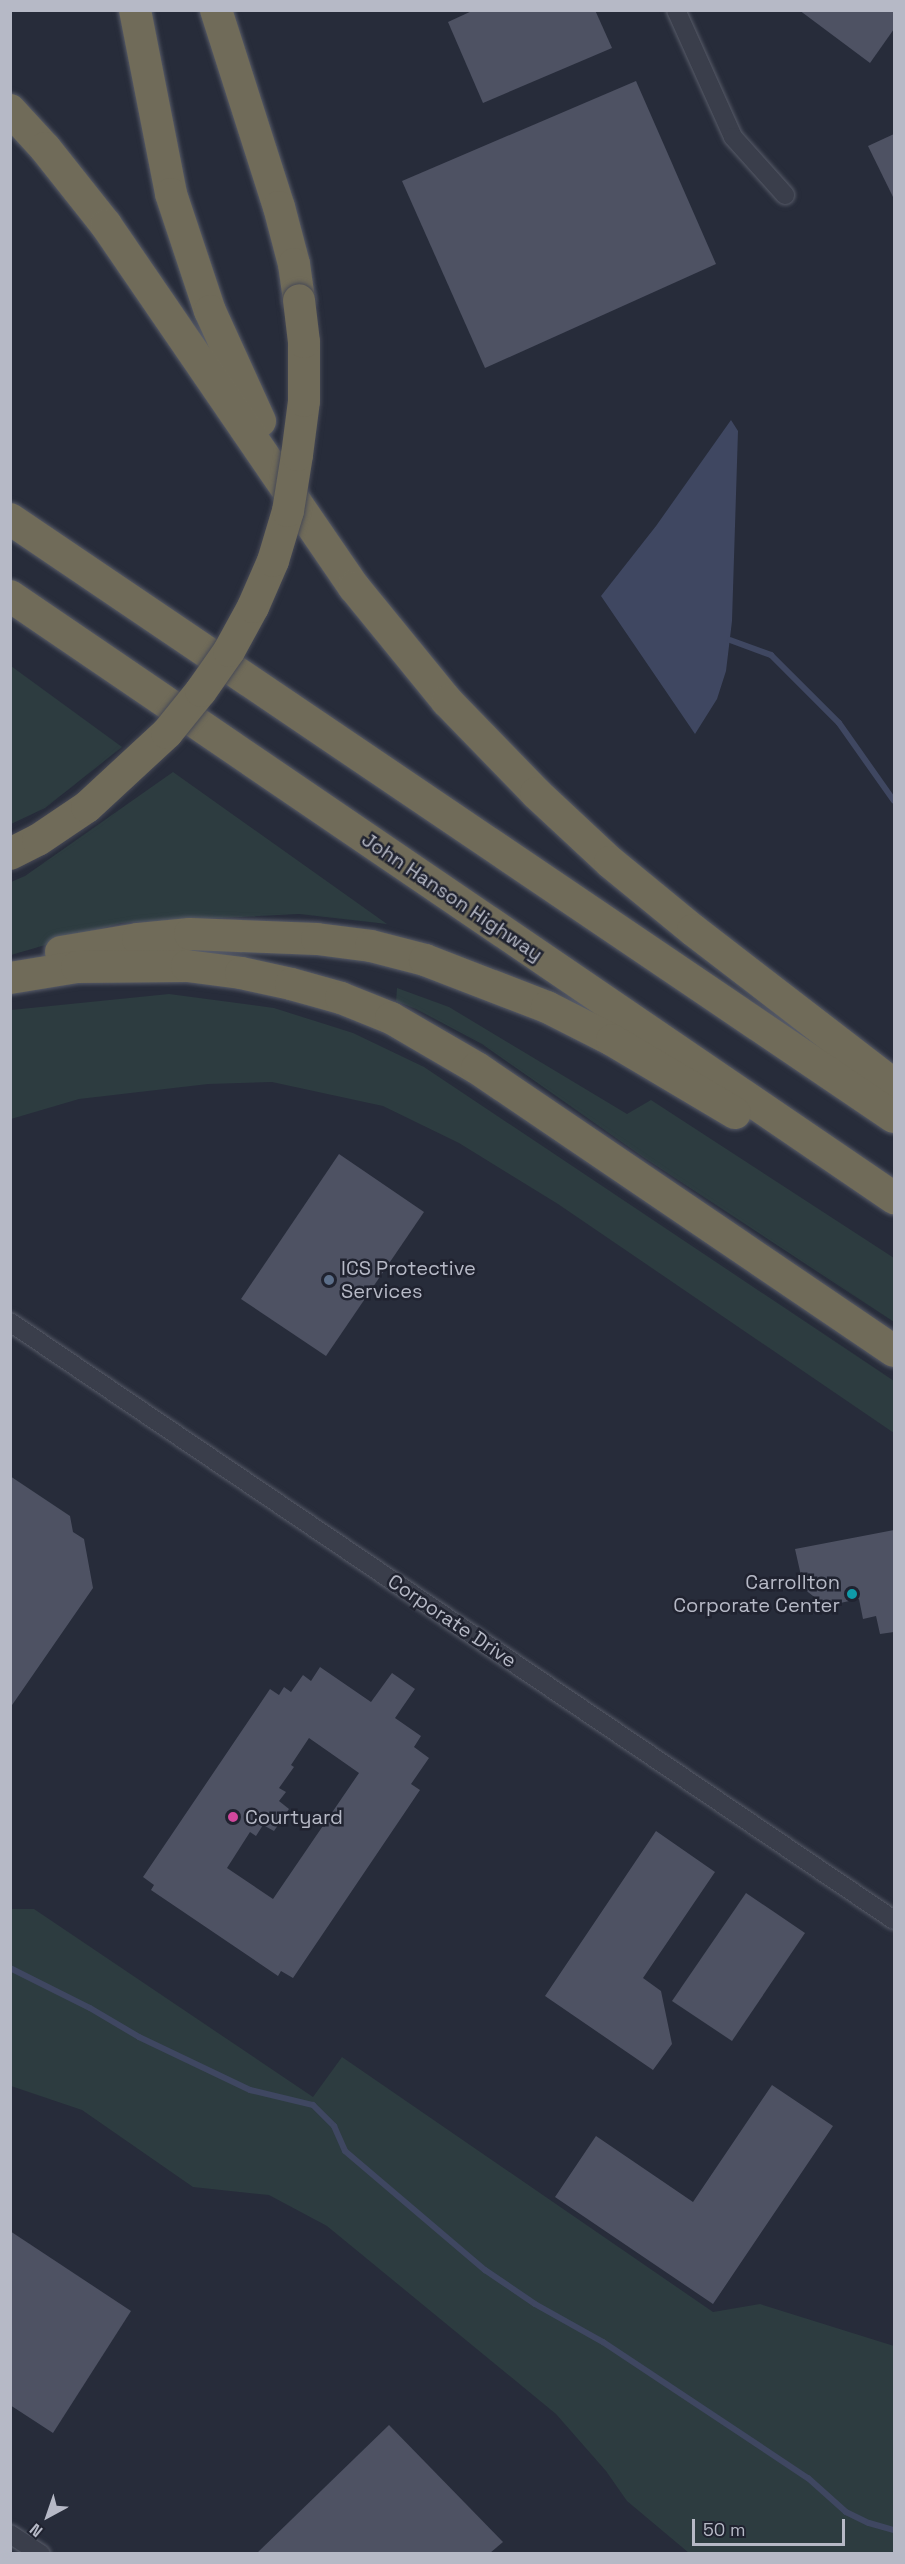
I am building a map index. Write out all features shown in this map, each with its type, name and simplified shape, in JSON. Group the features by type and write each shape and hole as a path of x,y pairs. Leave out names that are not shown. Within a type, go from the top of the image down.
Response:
{"highway":[{"path":"135,10 171,194 210,311 247,396 354,586"},
{"path":"10,854 38,840 87,807 167,733 201,692 229,651 253,607 273,561 288,511 304,401 304,342 294,264 279,207 216,10"},
{"path":"10,110 45,148 106,225 354,586 447,702 536,794 610,862 693,930 894,1085"},
{"path":"10,519 894,1117"},
{"name":"John Hanson Highway","path":"10,596 894,1198"},
{"path":"10,965 81,947 190,934 317,939 371,946 425,960 547,1006 612,1040 894,1209"},
{"path":"10,978 77,968 187,966 241,973 291,984 341,998 391,1018 477,1068 894,1351"}],"street":[{"path":"676,10 733,137 786,195"},
{"name":"Corporate Drive","path":"10,1322 894,1920"},
{"path":"10,2534 40,2553"}],"shaded area":[{"path":"11,666 122,747 45,808 11,824"},
{"path":"173,772 387,924 299,914 121,923 11,955 11,882 25,876"},
{"path":"397,988 449,1007 627,1114 651,1100 894,1258 894,1322 643,1157 482,1044 396,1001"},
{"path":"169,994 274,1008 353,1033 424,1067 894,1381 894,1433 558,1204 459,1143 383,1106 272,1082 208,1084 79,1099 11,1119 11,1010"},
{"path":"11,1909 34,1909 313,2097 342,2057 713,2312 760,2304 894,2346 894,2553 689,2553 627,2501 606,2471 556,2414 327,2226 269,2195 193,2187 82,2110 11,2086"}],"water":[{"path":"731,420 738,431 732,621 726,671 717,699 695,734 601,596 656,526"}],"building":[{"path":"474,10 595,10 612,48 483,103 448,22"},
{"path":"799,10 894,10 894,29 870,63"},
{"path":"636,81 716,264 485,368 402,181"},
{"path":"894,134 894,199 868,146"},
{"path":"339,1154 424,1212 326,1356 241,1299"},
{"path":"10,1476 70,1516 73,1532 84,1539 93,1588 10,1708"},
{"name":"Carrollton Corporate Center","path":"894,1530 894,1632 880,1634 876,1616 863,1619 859,1599 826,1606 804,1589 795,1549"},
{"name":"Courtyard","path":"320,1667 371,1702 392,1673 415,1689 395,1718 421,1736 414,1747 429,1758 411,1784 420,1790 293,1978 281,1971 278,1976 151,1890 154,1885 143,1877 270,1689 279,1695 284,1687 291,1692 303,1675 311,1681","holes":["309,1738 359,1773 273,1899 227,1868 250,1832 256,1836 263,1825 274,1831 289,1809 279,1801 286,1792 279,1788 294,1767 291,1765"]},
{"path":"656,1831 715,1872 643,1978 661,1991 672,2044 653,2070 545,1996"},
{"path":"746,1893 805,1933 732,2041 672,2001"},
{"path":"772,2085 833,2126 713,2304 555,2197 596,2136 693,2202"},
{"path":"10,2231 131,2311 53,2433 10,2405"},
{"path":"389,2425 503,2542 490,2553 257,2553"}],"waterway":[{"path":"730,640 771,655 839,723 894,801"},
{"path":"10,1968 90,2008 139,2037 250,2090 313,2105 334,2126 345,2151 485,2270 535,2304 603,2342 808,2478 846,2512 869,2523 894,2530"}],"place":[{"name":"ICS Protective Services","path":"329,1280"},
{"name":"Carrollton Corporate Center","path":"852,1594"},
{"name":"Courtyard","path":"233,1817"}]}
